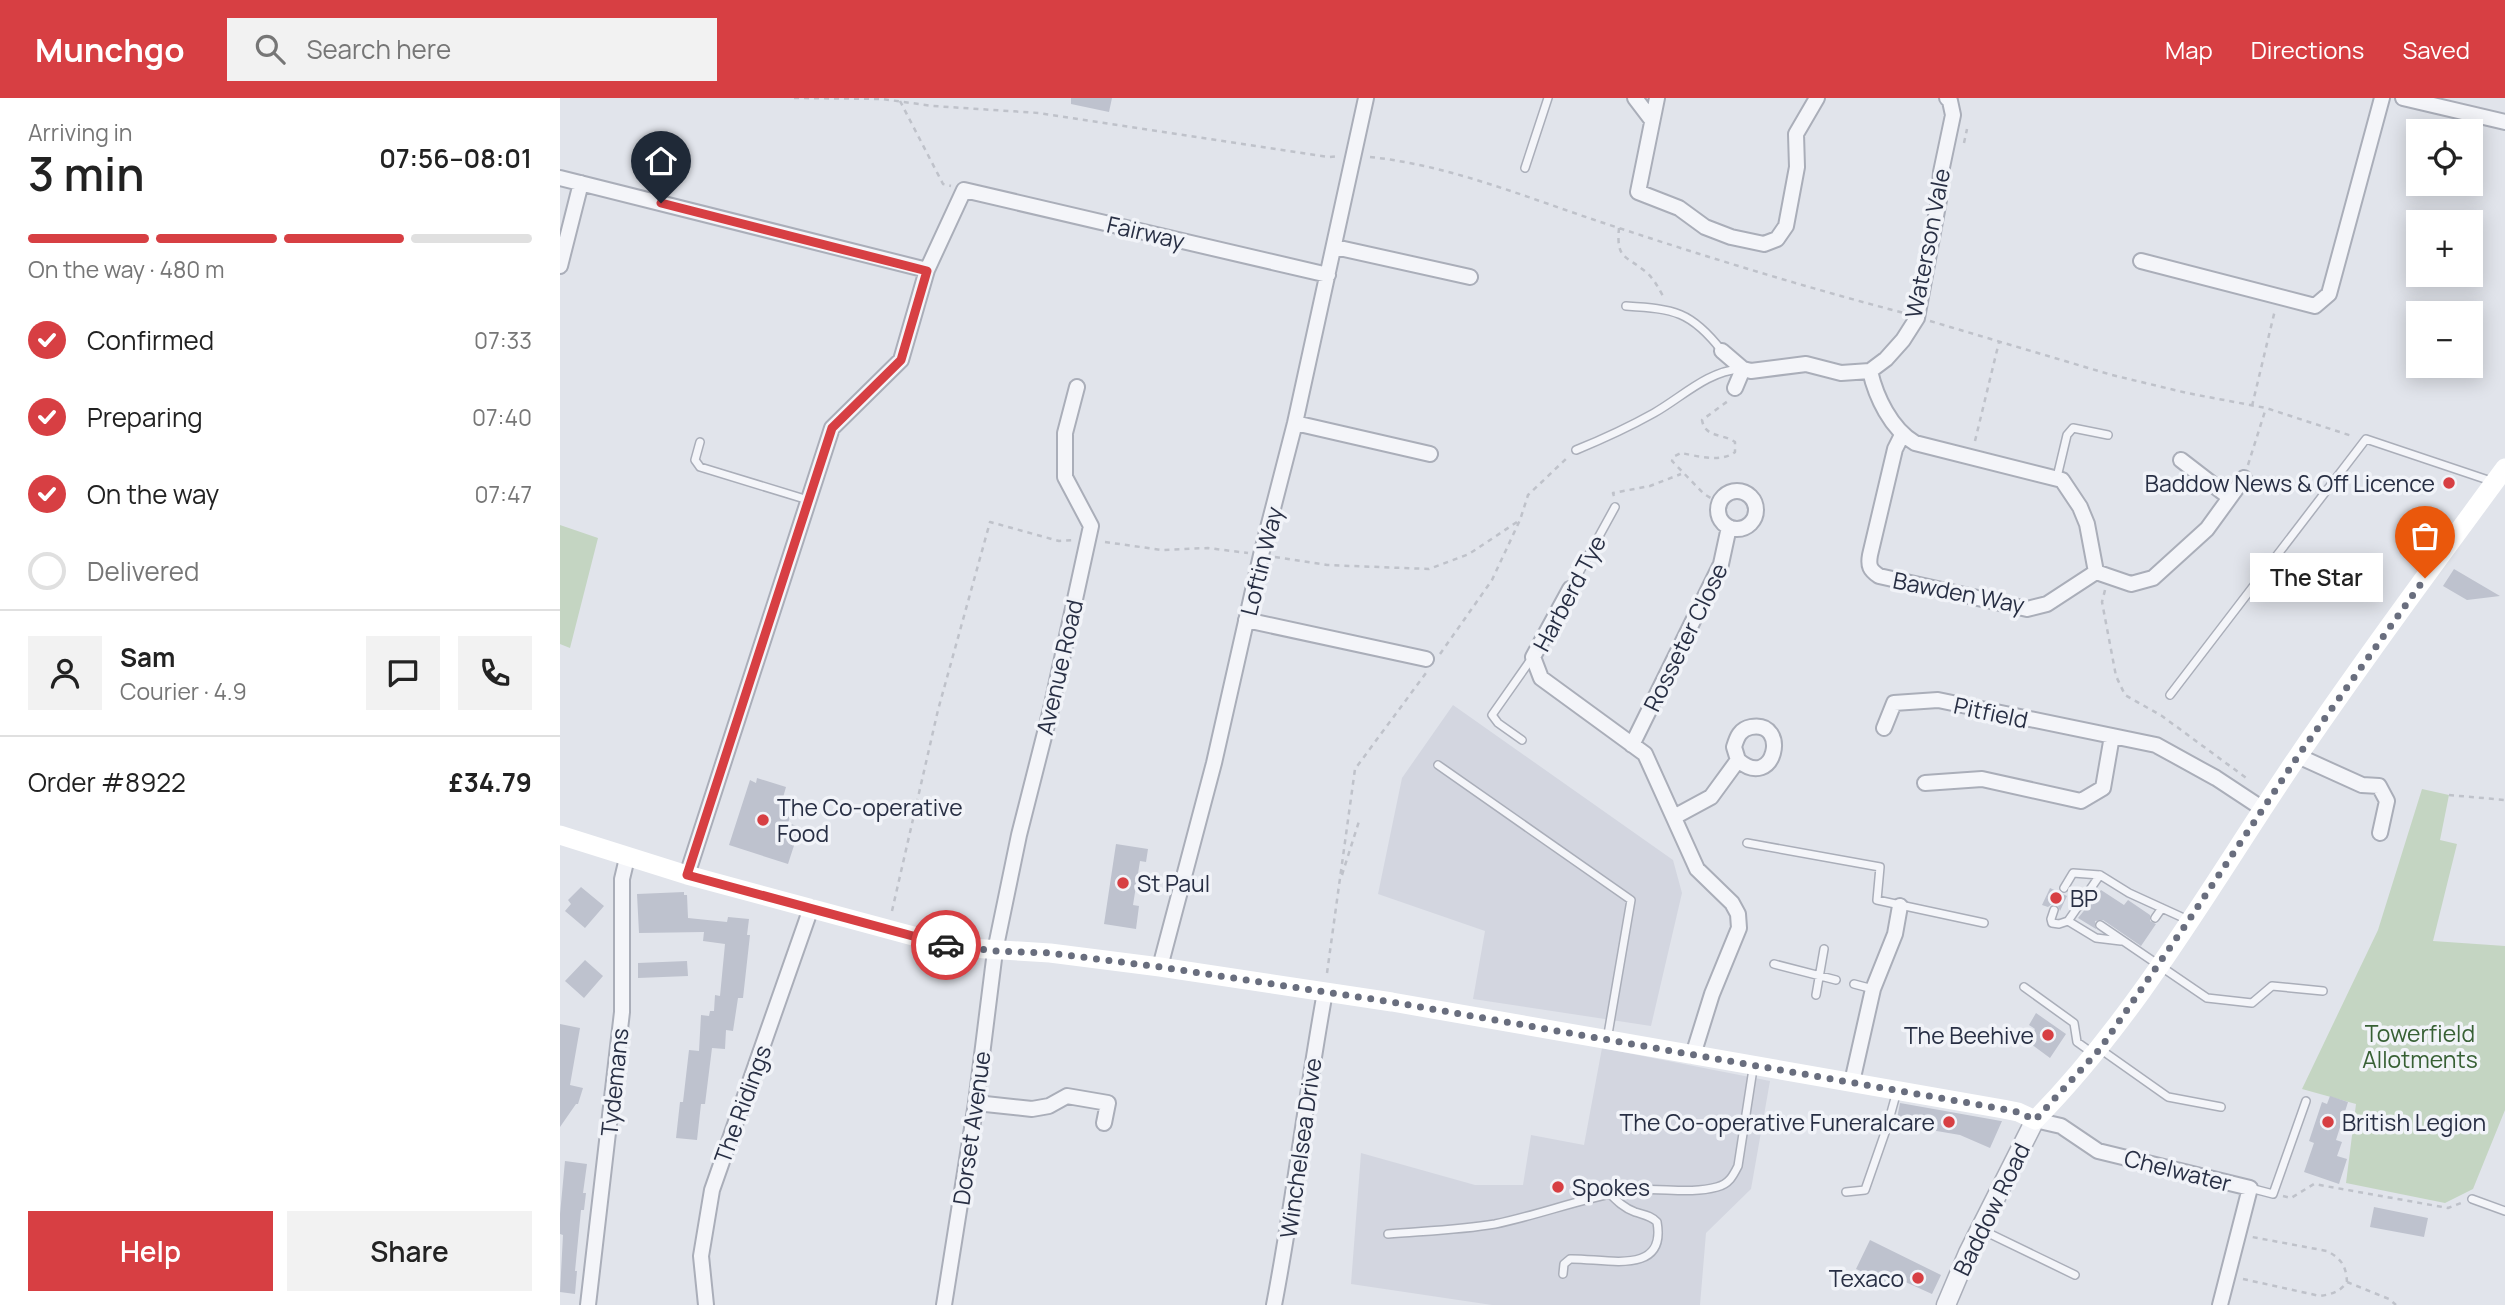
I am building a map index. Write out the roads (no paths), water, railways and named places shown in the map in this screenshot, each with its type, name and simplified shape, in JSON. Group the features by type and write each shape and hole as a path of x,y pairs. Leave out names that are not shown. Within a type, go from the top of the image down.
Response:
{"main road":[{"name":"Baddow Road","path":"2035,1120 2097,1052 2298,756 2500,475"},
{"path":"560,835 627,858 954,947 1050,953 1325,992 1754,1064 2018,1112 2035,1120"}],"street":[{"name":"Loftin Way","path":"1160,967 1214,764 1335,247 1366,98"},
{"path":"1635,98 1651,119"},
{"path":"1657,98 1638,192 1679,208 1705,227 1731,237 1764,244 1777,239 1786,226 1797,167 1796,134 1817,98"},
{"name":"Waterson Vale","path":"1870,371 1886,359 1903,340 1917,318 1953,115 1951,101 1947,98"},
{"path":"2141,261 2315,306 2329,294 2382,98"},
{"path":"2403,98 2505,122"},
{"path":"560,177 927,271 901,360 832,428 687,875"},
{"path":"560,266 581,183"},
{"name":"Fairway","path":"927,271 964,190 1328,275"},
{"path":"1335,247 1470,278"},
{"path":"1722,351 1742,369 1755,371 1806,363 1841,373 1870,371 1874,388 1902,435 1915,443 2057,477 2068,488 2087,524 2096,572 2131,584 2153,578 2207,529 2244,478"},
{"path":"1735,393 1742,369"},
{"name":"Avenue Road","path":"995,951 1019,835 1051,709 1091,526 1065,477 1065,433 1077,387"},
{"path":"1295,422 1430,454"},
{"name":"Bawden Way","path":"1902,435 1895,449 1870,555 1868,564 1871,571 1879,576 2027,609 2047,604 2096,572"},
{"path":"2181,460 2230,497"},
{"path":"1737,491 1750,496 1755,510 1750,523 1736,528 1729,527 1719,517 1719,503 1723,496 1737,491"},
{"name":"Rosseter Close","path":"1632,745 1721,564 1729,527"},
{"name":"Harberd Tye","path":"1570,589 1533,657 1541,678 1645,754 1697,869 1732,903 1738,914 1739,928 1712,994 1693,1055"},
{"path":"1246,620 1429,664"},
{"name":"Pitfield","path":"1884,727 1894,703 1938,700 2156,745 2216,778 2263,809"},
{"path":"1925,782 1982,779 2081,801 2103,788 2112,736"},
{"path":"2298,756 2362,785 2379,786 2387,801 2379,833"},
{"path":"1674,817 1712,797 1738,760"},
{"name":"Tydemans","path":"588,1305 621,1012 622,879 627,858"},
{"path":"1852,1082 1873,989 1895,934 1900,906"},
{"name":"The Ridings","path":"706,1305 701,1256 712,1190 811,908"},
{"name":"Dorset Avenue","path":"944,1305 976,1103 995,951"},
{"name":"Winchelsea Drive","path":"1274,1305 1296,1184 1306,1098 1325,992"},
{"path":"976,1103 1032,1109 1049,1106 1067,1097 1108,1103 1104,1123"},
{"name":"Chelwater","path":"2035,1120 2061,1126 2098,1151 2250,1188 2220,1305"},
{"name":"Baddow Road","path":"1946,1305 1968,1253 2035,1120"}],"lane":[{"path":"1525,168 1548,98"},
{"path":"1626,306 1664,309 1689,318 1708,332 1722,351"},
{"path":"1576,450 1618,433 1677,400 1718,372 1742,369"},
{"path":"2057,477 2067,435 2073,428 2108,435"},
{"path":"2170,695 2366,439 2500,475"},
{"path":"700,442 695,460 700,467 808,500"},
{"name":"Harberd Tye","path":"1570,589 1615,507"},
{"path":"1522,740 1497,723 1492,715 1533,657"},
{"path":"1438,765 1631,900 1607,1040"},
{"path":"1747,842 1881,867 1877,901 1984,922"},
{"path":"2064,888 2073,873 2100,875 2134,900 2149,902 2189,920"},
{"path":"2054,910 2052,923 2059,925 2068,921 2079,911 2100,875"},
{"path":"2143,911 2149,902"},
{"path":"2155,918 2162,908"},
{"path":"2068,921 2096,938 2123,939"},
{"path":"2100,925 2113,931 2207,998 2252,1003 2272,986 2323,991"},
{"path":"1816,995 1824,948"},
{"path":"1773,964 1836,979"},
{"path":"1854,984 1873,989"},
{"path":"2024,987 2074,1023 2077,1041 2168,1097 2221,1107"},
{"path":"1388,1234 1493,1224 1550,1211 1609,1193 1642,1188 1701,1190 1720,1187 1732,1179 1738,1166 1754,1064"},
{"path":"1846,1192 1865,1190 1897,1090"},
{"path":"2250,1188 2273,1194 2306,1101"},
{"path":"1563,1274 1564,1264 1570,1259 1637,1261 1652,1253 1657,1244 1657,1222 1651,1216 1623,1206 1609,1193"},
{"path":"2472,1199 2505,1211"},
{"path":"1981,1229 2075,1275"}],"place":[{"name":"Baddow News & Off Licence","path":"2449,483"},
{"name":"The Star","path":"2425,578"},
{"name":"The Co-operative Food","path":"763,820"},
{"name":"St Paul","path":"1123,883"},
{"name":"BP","path":"2056,898"},
{"name":"The Beehive","path":"2048,1035"},
{"name":"The Co-operative Funeralcare","path":"1949,1122"},
{"name":"British Legion","path":"2328,1122"},
{"name":"Spokes","path":"1558,1187"},
{"name":"Texaco","path":"1918,1278"}],"park label":[{"name":"Towerfield Allotments","path":"2420,1046"}]}
